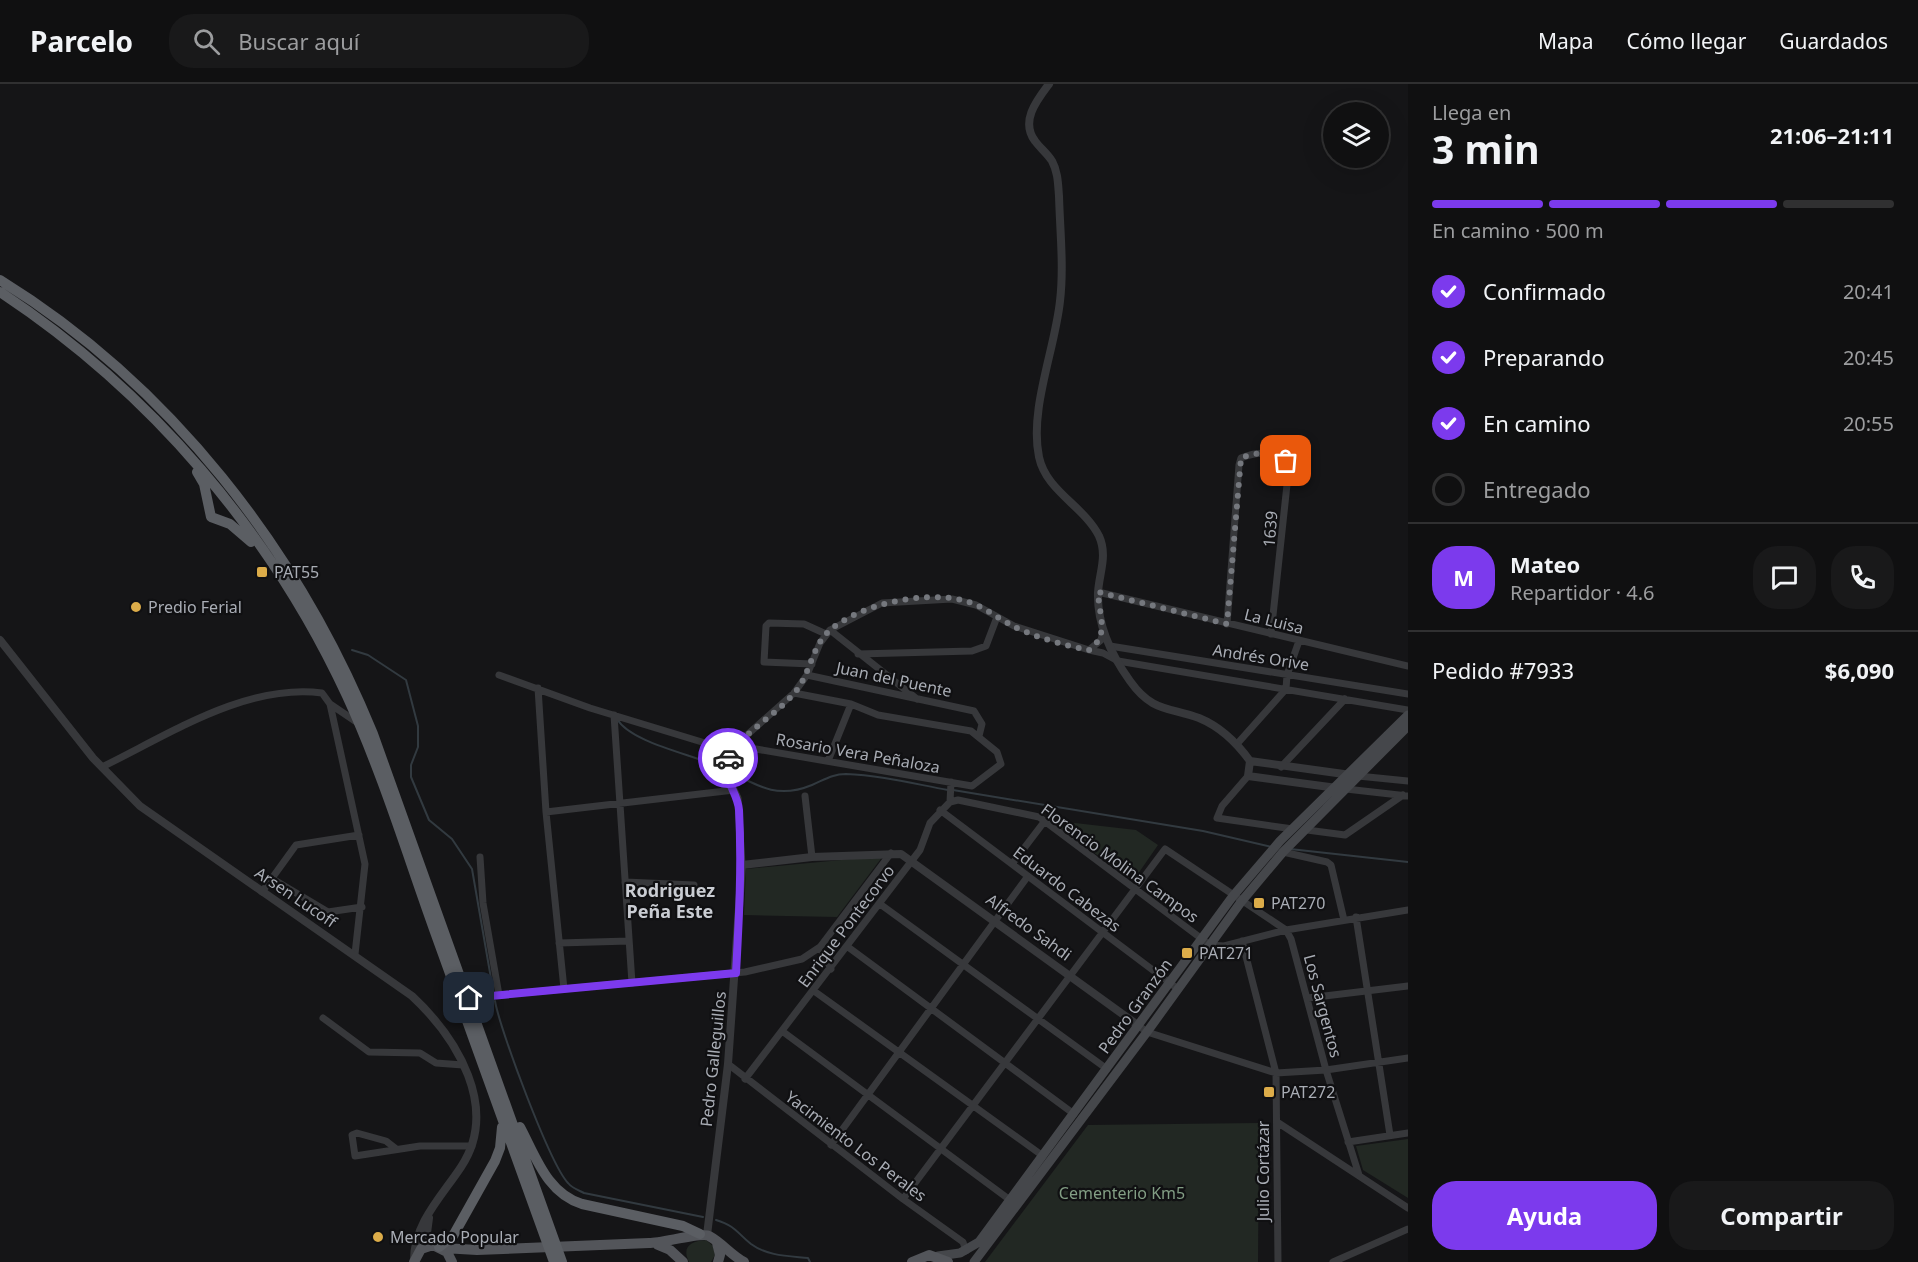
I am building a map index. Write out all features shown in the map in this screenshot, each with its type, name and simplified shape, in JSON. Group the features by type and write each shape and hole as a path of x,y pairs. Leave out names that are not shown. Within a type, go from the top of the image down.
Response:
{"highway":[{"path":"0,279 97,350 147,395 219,474 284,562 330,640 362,706 469,998 562,1262"},
{"path":"0,292 87,354 122,385 186,451 268,557 313,630 359,724 554,1262"},
{"path":"186,451 204,484 211,517 230,524 268,557"},
{"path":"502,1094 548,1181 563,1195 582,1204 683,1226 703,1234"},
{"path":"438,1247 453,1236 499,1153 502,1127 499,1109"}],"main road":[{"name":"Pedro Granzón","path":"1237,899 1346,789 1354,775 1408,715"},
{"name":"Pedro Granzón","path":"974,1262 1205,942 1293,828 1335,788 1354,775 1408,726"},
{"name":"Pedro Granzón","path":"966,1251 979,1242 1107,1069 1143,1029"},
{"path":"414,1261 421,1249 438,1247 477,1250 649,1243 703,1234 744,1262"},
{"path":"682,1262 681,1249 688,1238"},
{"path":"649,1243 670,1250 682,1262"},
{"path":"717,1243 720,1255 718,1262"},
{"path":"438,1247 452,1262"},
{"path":"458,1262 477,1250"},
{"path":"912,1261 929,1254 943,1259 966,1251"}],"street":[{"path":"1049,84 1035,103 1029,120 1031,135 1053,163 1059,188 1060,302 1039,419 1039,454 1049,480 1093,525 1100,537 1103,558 1098,592 1103,631 1110,646 1143,698 1152,705 1198,718 1217,727 1237,744 1250,761 1281,767 1408,782"},
{"name":"1639","path":"1227,624 1239,465 1241,458 1249,454 1269,453 1282,457 1289,466 1271,634"},
{"name":"La Luisa","path":"1098,592 1408,666"},
{"name":"Andrés Orive","path":"828,632 882,603 933,598 964,600 1031,633 1103,653 1118,661 1408,710"},
{"path":"858,654 972,651 986,646 997,617"},
{"path":"812,664 764,662 766,626 769,623 804,624 828,632 920,701"},
{"path":"1089,650 1101,640 1103,631"},
{"path":"735,748 795,693 807,675 828,632"},
{"name":"Arsen Lucoff","path":"0,640 102,767 140,806 355,954 430,1012 448,1036 463,1065 478,1112 472,1146 418,1231 414,1261"},
{"path":"1237,744 1286,689 1287,675 1299,641"},
{"name":"Andrés Orive","path":"1110,646 1408,694"},
{"name":"Rosario Vera Peñaloza","path":"499,675 614,715 715,746 828,761 972,786 1001,764 997,752 979,736"},
{"name":"Juan del Puente","path":"795,693 851,704 878,716 971,731 979,736 982,724 974,711 807,675"},
{"path":"538,688 546,812 564,989"},
{"path":"102,767 233,704 259,696 309,691 322,693 330,704 359,724"},
{"path":"1281,767 1345,699"},
{"path":"330,704 364,864 362,907 355,954"},
{"path":"828,761 851,704"},
{"path":"614,715 632,982"},
{"name":"Pedro Galleguillos","path":"703,1234 728,1064 736,973 742,865 738,798 727,775 726,762 735,748"},
{"path":"1250,761 1248,776 1222,806 1216,818 1293,828"},
{"path":"1248,776 1406,796"},
{"path":"950,802 951,782"},
{"path":"546,812 734,790"},
{"path":"805,796 812,857"},
{"path":"1307,830 1345,835 1406,796"},
{"name":"Florencio Molina Campos","path":"950,802 958,800 1030,814 1044,822 1205,942"},
{"name":"Enrique Pontecorvo","path":"745,1079 912,861 920,850 930,823 950,802"},
{"name":"Eduardo Cabezas","path":"940,810 1174,986"},
{"path":"1012,864 1044,822"},
{"path":"262,892 296,845 359,835"},
{"path":"903,1199 1165,849 1286,930"},
{"path":"1283,852 1327,861 1334,870 1344,920"},
{"path":"469,998 736,973 802,958 820,946 891,853"},
{"path":"742,865 812,857 891,853"},
{"name":"Alfredo Sahdi","path":"891,853 901,854 912,861 1143,1029"},
{"path":"480,857 483,903 499,995"},
{"path":"831,1145 1028,876"},
{"path":"271,878 328,912 362,907"},
{"path":"625,882 694,885"},
{"path":"880,904 1107,1069"},
{"path":"1205,942 1224,946 1286,930 1408,910"},
{"path":"1356,917 1390,1136"},
{"name":"Los Sargentos","path":"1286,930 1359,1175"},
{"path":"559,943 629,941"},
{"name":"Julio Cortázar","path":"1242,941 1276,1073 1278,1262"},
{"path":"820,946 831,969"},
{"path":"848,947 1074,1114"},
{"path":"1308,998 1408,986"},
{"path":"814,991 1043,1156"},
{"path":"322,1018 369,1052 420,1053 436,1063 463,1065"},
{"path":"1143,1029 1276,1073 1326,1070 1408,1058"},
{"path":"782,1031 1010,1200"},
{"name":"Yacimiento Los Perales","path":"728,1064 831,1145 963,1242 966,1251"},
{"path":"1277,1122 1408,1208"},
{"path":"395,1148 386,1141 357,1133 352,1135 355,1156 395,1148 472,1146"},
{"path":"1348,1142 1408,1133"},
{"name":"Arsen Lucoff","path":"432,1209 427,1233 438,1247"},
{"path":"1333,1262 1408,1229"}],"green space":[{"path":"1049,820 1136,830 1158,845 1133,881"},
{"path":"883,856 837,917 744,915 746,869"},
{"name":"Cementerio Km5","path":"1259,1123 1258,1262 985,1262 1088,1125"},
{"path":"1408,1139 1408,1198 1363,1170 1356,1146"},
{"path":"706,1240 713,1246 715,1255 711,1262 689,1262 686,1252 689,1245"}],"waterway":[{"path":"352,650 368,655 406,680 418,726 418,747 411,765 411,777 429,820 452,839 472,869 493,990"},
{"path":"617,719 625,728 650,742 724,769"},
{"path":"729,771 759,786 779,791 800,789 841,774 885,778 948,790"},
{"path":"953,790 1203,831 1272,847"},
{"path":"1290,849 1408,862"},
{"path":"495,1001 538,1125 560,1171 570,1185 584,1193 703,1217"},
{"path":"716,1220 732,1227 757,1248 778,1255 808,1258 810,1262"}],"way so far":[{"path":"728,758 738,743 764,723 795,693 807,675 826,634 882,603 933,598 964,600 1014,626 1075,648 1089,650 1101,640 1103,631 1099,616 1098,592 1227,624 1241,458 1249,454 1269,453 1282,457 1286,461"}],"place":[{"name":"PAT55","path":"262,572"},
{"name":"Predio Ferial","path":"136,607"},
{"name":"PAT270","path":"1259,903"},
{"name":"PAT271","path":"1187,953"},
{"name":"PAT272","path":"1269,1092"},
{"name":"Mercado Popular","path":"378,1237"}],"district":[{"name":"Rodriguez Peña Este","path":"670,900"}],"route":[{"path":"469,998 736,973 742,865 738,798 727,775 728,758"}]}
